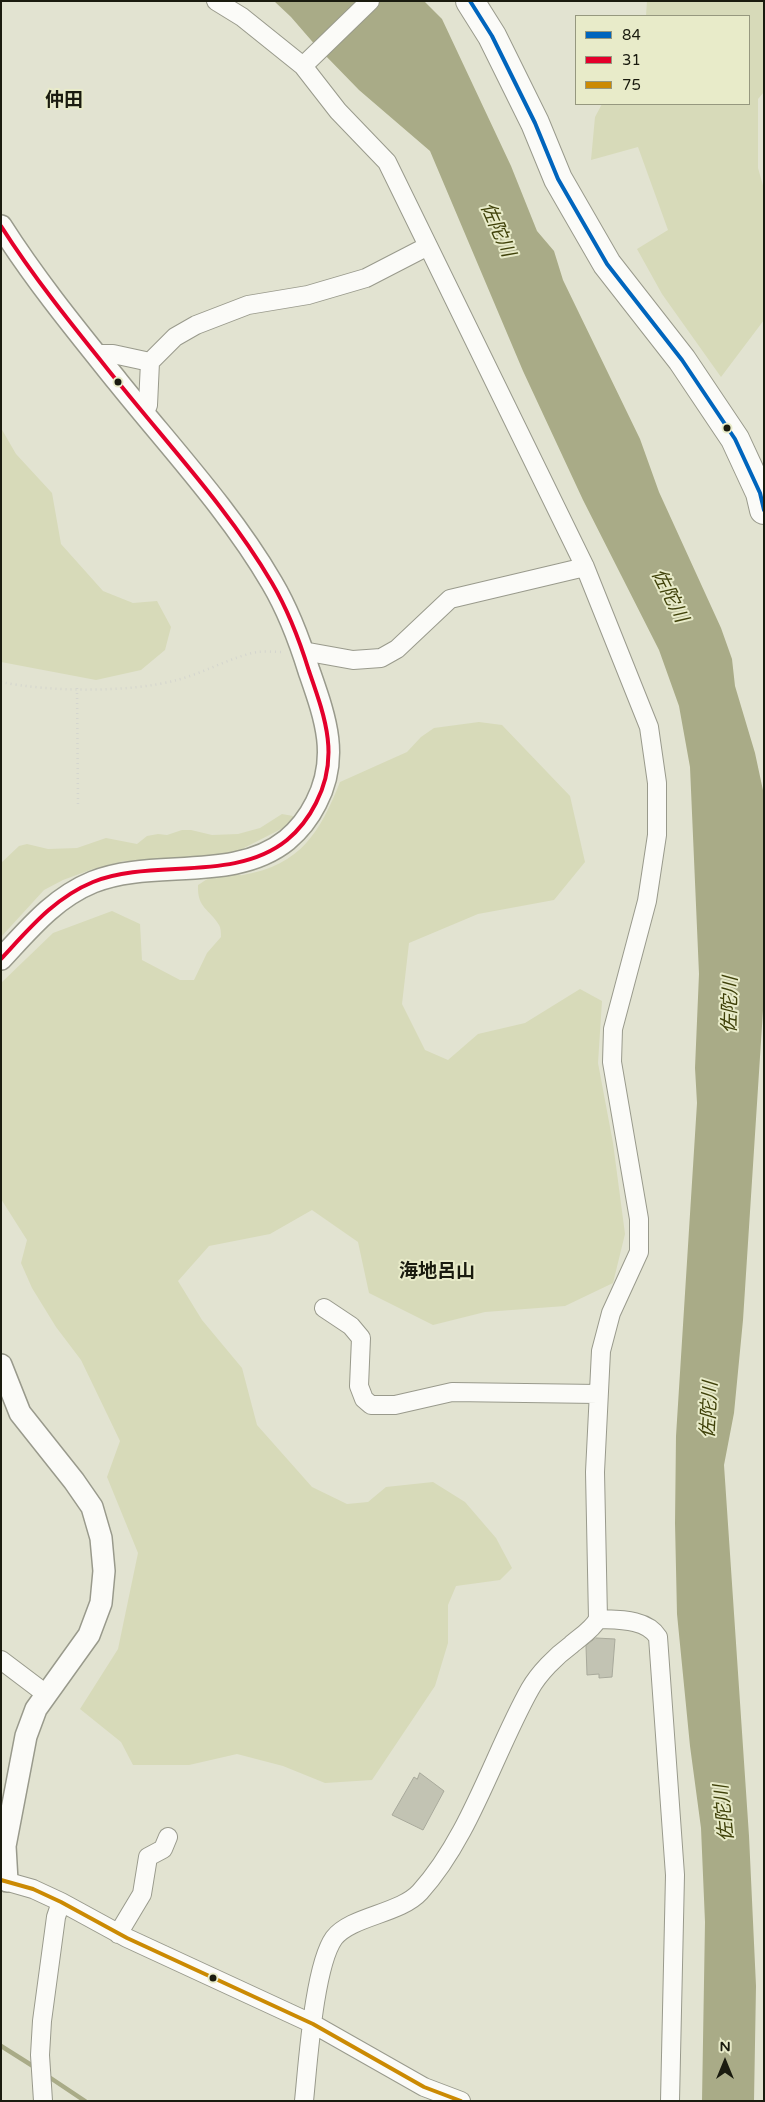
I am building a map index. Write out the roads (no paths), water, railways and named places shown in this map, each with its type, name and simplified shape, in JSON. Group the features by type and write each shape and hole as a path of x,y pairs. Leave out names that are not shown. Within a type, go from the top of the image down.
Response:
{"main road":[{"path":"470,1 492,36 534,123 558,179 577,212 608,264 682,360 735,440 760,493 764,510"}],"street":[{"path":"216,1 242,17 303,66 338,111 386,162 585,567 649,727 657,783 656,834 647,901 613,1029 612,1062 639,1219 639,1252 611,1313 601,1351 595,1472 598,1619 594,1625 549,1665 530,1687 476,1801 446,1856 419,1893 395,1907 342,1930 334,1938 328,1949 319,1982 304,2101"},
{"path":"303,66 370,1"},
{"path":"1,226 26,265 95,354 234,526 274,585 303,651 324,713 330,749 325,785 308,818 286,841 253,858 214,867 132,872 95,881 64,896 1,960"},
{"path":"144,415 148,405 150,362 175,337 196,325 248,305 308,295 366,278 428,246"},
{"path":"95,354 113,354 150,362"},
{"path":"303,651 353,660 381,658 397,649 450,599 585,567"},
{"path":"324,1308 351,1326 362,1338 359,1386 364,1399 371,1405 395,1405 452,1392 598,1394"},
{"path":"1,1365 20,1413 74,1481 92,1507 101,1538 104,1571 101,1603 88,1634 36,1709 26,1736 5,1846 4,1881 33,1889 61,1902 118,1934 313,2024 424,2087 461,2101"},
{"path":"598,1619 642,1625 654,1631 658,1637 674,1875 670,2101"},
{"path":"1,1660 46,1694"},
{"path":"118,1934 142,1894 148,1857 163,1849 168,1837"},
{"path":"43,2101 42,2020 56,1917 61,1902"}],"water":[{"path":"274,1 365,1 317,47"},
{"name":"佐陀川","path":"379,1 424,1 442,19 511,166 537,231 554,251 563,280 640,439 659,492 721,628 732,659 735,686 755,753 764,795 764,995 743,1320 734,1413 724,1465 749,1836 756,1986 754,2101 702,2101 705,1922 701,1828 690,1746 677,1614 676,1436 697,1103 695,1068 699,974 690,767 679,706 659,650 583,500 523,371 430,151 359,90 323,53"}],"waterway":[{"path":"1,2046 36,2068"},
{"path":"46,2075 85,2101"}],"district":[{"name":"仲田","path":"64,101"},
{"name":"海地呂山","path":"437,1272"}]}
